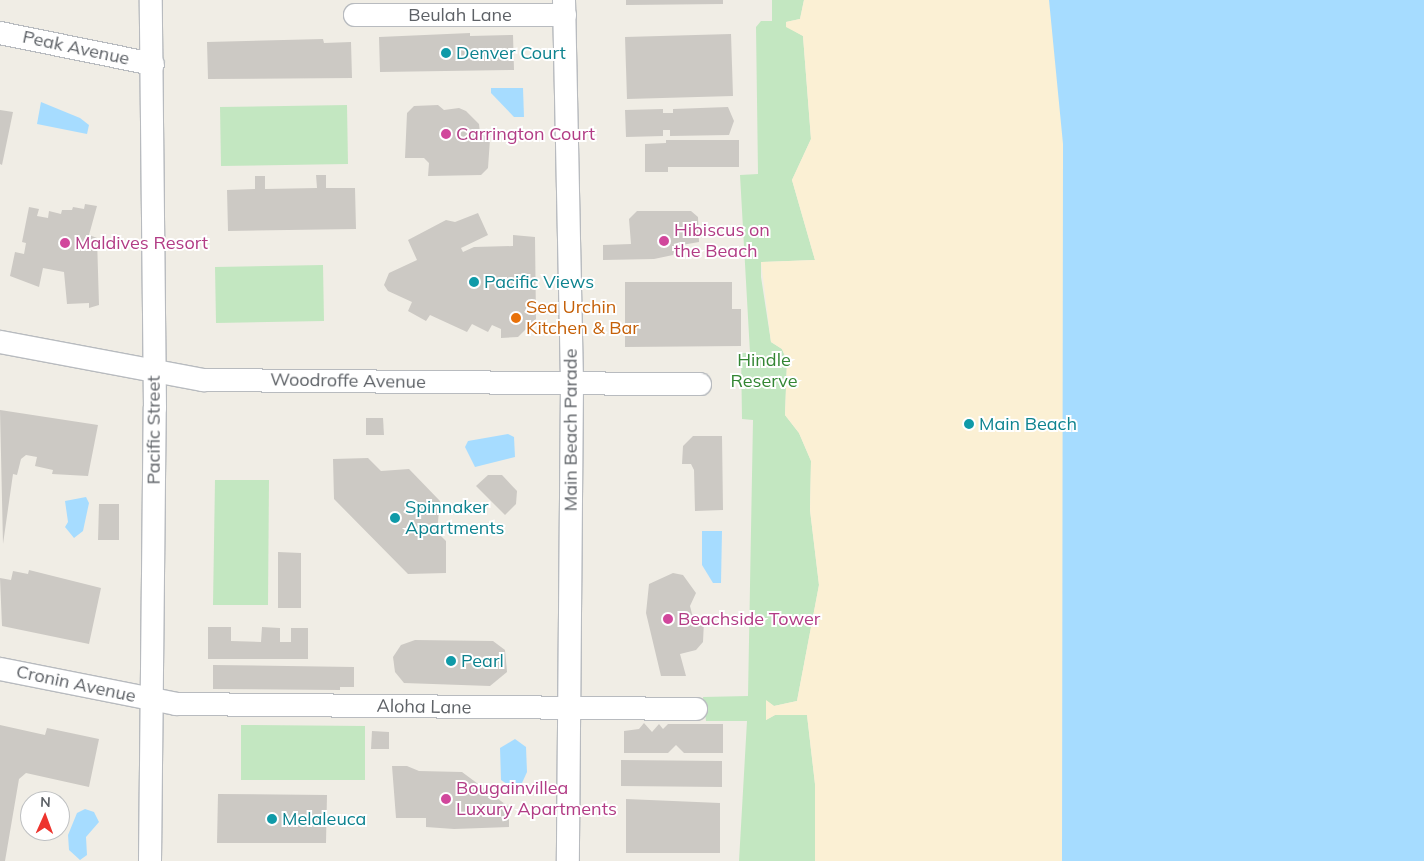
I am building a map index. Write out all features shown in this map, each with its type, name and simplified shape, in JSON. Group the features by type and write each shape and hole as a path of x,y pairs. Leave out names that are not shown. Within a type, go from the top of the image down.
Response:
{"street":[{"name":"Pacific Street","path":"150,861 155,374 151,0"},
{"name":"Beulah Lane","path":"355,15 565,8"},
{"name":"Main Beach Parade","path":"565,8 572,384 568,861"},
{"name":"Peak Avenue","path":"0,33 153,64"},
{"name":"Woodroffe Avenue","path":"0,342 155,374 202,380 700,384"},
{"name":"Cronin Avenue","path":"0,669 152,700"},
{"name":"Aloha Lane","path":"152,700 186,704 696,709"}],"green space":[{"name":"Hindle Reserve","path":"772,0 804,0 800,19 786,22 786,26 803,36 811,139 792,180 815,260 761,262 761,277 771,342 782,349 787,361 785,415 799,433 811,461 810,510 819,585 797,701 774,706 767,701 766,720 775,715 807,715 815,784 815,861 739,861 747,721 706,721 703,697 748,696 753,420 742,419 741,353 750,353 740,175 758,174 756,27 761,21 772,21"},
{"path":"347,105 348,164 221,166 220,107"},
{"path":"323,265 324,321 216,323 215,267"},
{"path":"215,480 269,480 268,605 213,605"},
{"path":"241,725 365,726 365,780 241,780"}],"sand":[{"name":"Main Beach","path":"804,0 1133,0 1151,861 815,861 815,784 807,715 775,715 766,720 766,700 774,706 797,701 819,585 810,510 811,461 799,433 785,415 787,361 782,349 771,342 761,262 815,260 792,180 811,139 803,36 786,27 786,22 800,19"}],"water":[{"path":"1049,0 1424,0 1424,861 1062,861 1063,144"},
{"path":"491,88 523,88 524,117 514,117 491,93"},
{"path":"41,102 80,118 89,125 87,134 37,124"},
{"path":"508,434 514,437 515,457 475,467 465,447 468,441"},
{"path":"86,497 89,503 83,531 74,538 65,527 68,522 65,501"},
{"path":"702,531 722,531 721,583 713,583 702,565"},
{"path":"515,739 526,747 527,772 522,783 510,786 501,780 500,748"},
{"path":"85,809 94,812 99,822 86,837 87,855 80,860 69,850 68,841 70,841 70,830 77,813"}],"building":[{"path":"626,0 723,0 723,4 626,5"},
{"name":"Denver Court","path":"470,33 470,36 513,35 514,70 380,72 379,37"},
{"path":"731,34 733,96 627,99 625,37"},
{"path":"323,39 324,43 351,42 352,78 208,79 207,42"},
{"path":"438,105 444,110 459,108 466,111 479,124 480,133 490,139 488,168 481,175 428,176 429,163 424,158 405,158 407,113 414,106"},
{"path":"728,107 734,121 729,135 670,136 670,130 663,130 663,136 626,137 625,110 663,109 663,113 673,113 673,109"},
{"path":"0,110 13,112 2,165 0,164"},
{"path":"666,140 739,140 739,167 668,167 668,172 645,172 645,144 666,143"},
{"path":"316,175 326,175 326,188 355,188 356,229 228,231 227,190 255,189 255,176 265,176 265,189 317,188"},
{"path":"85,204 97,206 89,235 97,238 99,305 89,308 89,303 67,304 64,272 43,268 39,287 10,276 15,252 24,254 26,243 22,242 29,207 39,209 37,216 48,218 49,211 61,214 62,210 72,210 73,207 84,209"},
{"path":"637,211 691,211 698,217 699,242 676,246 673,255 654,259 603,260 603,245 631,244 629,219"},
{"name":"Pacific Views","path":"478,213 488,235 461,248 463,252 474,247 513,246 513,235 535,237 536,319 518,337 501,338 501,329 492,325 488,332 472,324 467,332 430,315 426,321 408,311 412,302 388,291 384,285 389,273 417,260 408,240 446,220 455,222"},
{"path":"625,282 732,282 732,309 741,309 741,346 625,347"},
{"path":"0,410 98,425 88,476 52,474 53,470 35,466 37,457 26,455 21,459 17,475 13,474 3,544"},
{"path":"366,418 383,418 384,435 366,435"},
{"path":"693,436 722,436 723,510 695,511 694,470 691,464 682,464 683,446"},
{"name":"Spinnaker Apartments","path":"368,458 381,471 409,469 440,501 437,532 446,541 446,573 408,574 334,499 333,459"},
{"path":"488,475 502,475 517,491 516,504 505,515 476,486"},
{"path":"99,504 119,504 119,540 98,540"},
{"path":"278,552 301,553 301,608 278,608"},
{"path":"29,570 101,588 89,644 2,626 0,578 11,580 13,571 28,574"},
{"path":"673,573 683,575 696,593 690,606 692,614 704,621 703,642 696,650 680,654 686,676 661,676 646,613 649,584"},
{"path":"208,627 231,627 231,641 261,642 262,627 280,628 280,642 291,642 291,628 308,628 308,659 208,659"},
{"name":"Pearl","path":"415,640 493,641 505,650 507,672 490,686 404,683 395,672 393,657 401,645"},
{"path":"213,665 354,667 354,687 340,687 340,690 213,689"},
{"path":"644,723 652,732 659,724 663,729 668,724 723,724 723,753 684,753 676,745 668,753 624,753 624,731 639,729"},
{"path":"0,725 45,735 47,728 99,739 89,787 26,773 19,779 5,861 0,861"},
{"path":"372,731 389,732 389,749 371,749"},
{"path":"621,760 722,761 722,787 621,786"},
{"path":"392,766 407,766 419,771 462,772 509,807 509,827 454,829 426,827 426,818 396,818"},
{"name":"Melaleuca","path":"218,794 327,795 326,843 217,843"},
{"path":"626,799 720,803 720,853 626,853"}],"place":[{"name":"Denver Court","path":"446,53"},
{"name":"Carrington Court","path":"446,134"},
{"name":"Hibiscus on the Beach","path":"664,241"},
{"name":"Maldives Resort","path":"65,243"},
{"name":"Pacific Views","path":"474,282"},
{"name":"Sea Urchin Kitchen & Bar","path":"516,318"},
{"name":"Main Beach","path":"969,424"},
{"name":"Spinnaker Apartments","path":"395,518"},
{"name":"Beachside Tower","path":"668,619"},
{"name":"Pearl","path":"451,661"},
{"name":"Bougainvillea Luxury Apartments","path":"446,799"},
{"name":"Melaleuca","path":"272,819"}]}
